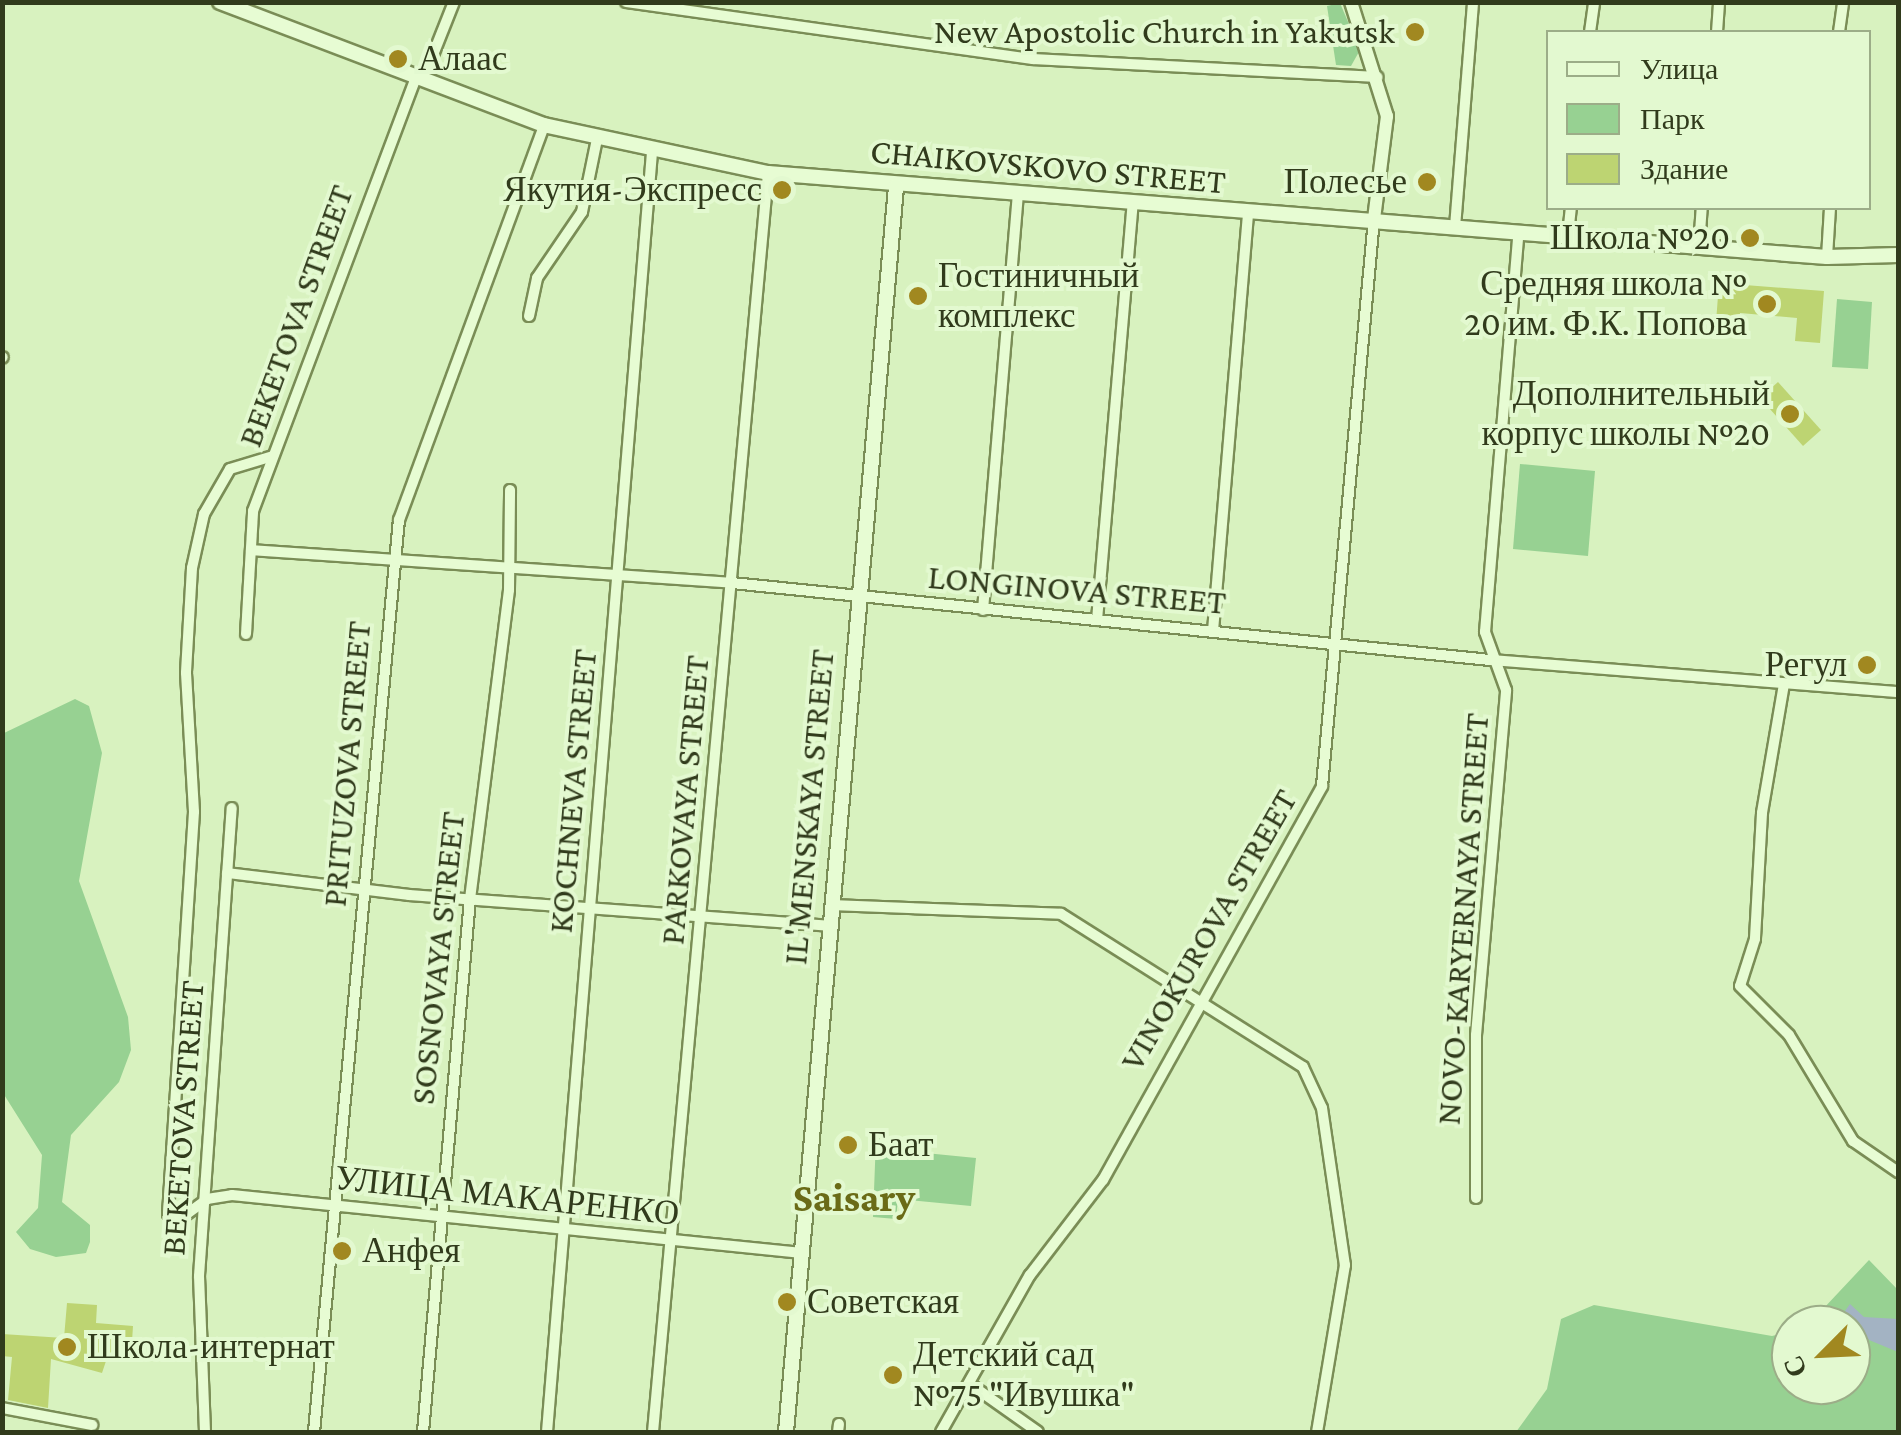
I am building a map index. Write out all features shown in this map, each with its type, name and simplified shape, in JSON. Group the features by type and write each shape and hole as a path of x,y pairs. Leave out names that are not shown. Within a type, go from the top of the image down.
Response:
{"main road":[{"name":"CHAIKOVSKOVO STREET","path":"220,2 414,82 544,125 652,154 768,173 1018,196 1248,214 1374,219 1827,257 1898,255"},
{"name":"IL'MENSKAYA STREET","path":"786,1432 896,186"}],"street":[{"name":"BEKETOVA STREET","path":"246,634 253,511 414,82 430,65 454,2"},
{"path":"626,2 1033,59 1378,77"},
{"path":"1351,2 1378,77 1386,116 1374,219"},
{"path":"1454,226 1473,2"},
{"path":"1590,30 1594,2"},
{"path":"1717,30 1719,2"},
{"path":"1839,30 1844,2"},
{"name":"PRITUZOVA STREET","path":"314,1432 394,556 402,512 544,125"},
{"path":"529,316 537,278 582,212 598,139"},
{"name":"KOCHNEVA STREET","path":"547,1432 652,154"},
{"name":"PARKOVAYA STREET","path":"653,1432 768,173"},
{"path":"983,610 1018,196"},
{"path":"1098,620 1133,204"},
{"path":"1568,234 1571,210"},
{"path":"1699,247 1702,210"},
{"path":"1827,257 1830,210"},
{"path":"1213,631 1248,214"},
{"name":"VINOKUROVA STREET","path":"941,1432 1030,1275 1103,1180 1322,786 1374,219"},
{"name":"NOVO-KARYERNAYA STREET","path":"1476,1198 1476,1034 1506,690 1490,660 1485,632 1519,231"},
{"name":"УЛИЦА МАКАРЕНКО","path":"273,456 226,475 200,526 190,592 194,812 163,1207 184,1216 206,1199 440,1213 802,1253"},
{"name":"SOSNOVAYA STREET","path":"423,1432 470,900 510,566 510,490"},
{"name":"LONGINOVA STREET","path":"251,550 394,556 732,582 983,610 1334,640 1490,660 1898,692"},
{"path":"1784,684 1762,813 1755,939 1740,986 1788,1035 1853,1141 1898,1172"},
{"name":"BEKETOVA STREET","path":"204,1432 199,1276 232,808"},
{"path":"228,872 470,900 829,926"},
{"path":"831,904 1051,911 1202,999 1316,1082 1345,1265 1316,1432"},
{"path":"970,1384 1038,1432"},
{"path":"2,1408 92,1425"}],"green space":[{"path":"1340,3 1360,50 1351,66 1336,65 1327,6"},
{"path":"1837,299 1872,302 1868,369 1832,367"},
{"path":"1520,464 1595,471 1588,556 1513,549"},
{"path":"75,699 89,706 102,753 79,881 128,1017 131,1050 119,1082 71,1135 62,1202 90,1225 90,1242 86,1253 56,1257 30,1249 16,1232 38,1208 42,1155 3,1093 2,734"},
{"path":"876,1138 905,1141 905,1151 976,1158 971,1206 898,1199 896,1219 873,1217"},
{"path":"1869,1260 1898,1290 1898,1432 1516,1432 1547,1389 1561,1319 1594,1305 1771,1336 1771,1405 1871,1405 1871,1305 1827,1305"}],"water":[{"path":"1871,1317 1898,1319 1898,1352 1871,1341"}],"building":[{"name":"Средняя школа № 20 им. Ф.К. Попова","path":"1719,283 1824,291 1820,343 1795,341 1797,318 1740,313 1738,336 1715,335"},
{"name":"Дополнительный корпус школы №20","path":"1778,382 1821,430 1803,446 1760,398"},
{"name":"Школа-интернат","path":"67,1303 97,1305 96,1323 133,1326 131,1357 108,1355 102,1373 51,1359 48,1408 8,1400 12,1357 2,1356 2,1334 64,1338"}],"place":[{"name":"New Apostolic Church in Yakutsk","path":"1415,32"},
{"name":"Алаас","path":"398,59"},
{"name":"Полесье","path":"1427,182"},
{"name":"Якутия-Экспресс","path":"782,190"},
{"name":"Школа №20","path":"1750,238"},
{"name":"Гостиничный комплекс","path":"918,296"},
{"name":"Средняя школа № 20 им. Ф.К. Попова","path":"1767,304"},
{"name":"Дополнительный корпус школы №20","path":"1790,414"},
{"name":"Регул","path":"1867,665"},
{"name":"Баат","path":"848,1145"},
{"name":"Анфея","path":"342,1251"},
{"name":"Советская","path":"787,1302"},
{"name":"Школа-интернат","path":"67,1347"},
{"name":"Детский сад №75 \"Ивушка\"","path":"893,1375"}],"district":[{"name":"Saisary","path":"854,1198"}]}
